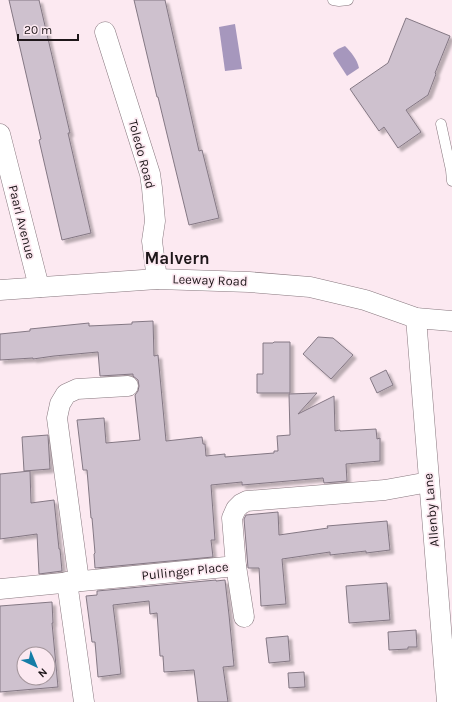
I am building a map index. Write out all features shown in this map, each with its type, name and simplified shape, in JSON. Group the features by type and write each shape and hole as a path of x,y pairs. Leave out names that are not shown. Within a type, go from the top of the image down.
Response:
{"street":[{"name":"Toledo Road","path":"105,32 150,174 155,221 152,241 157,279"},
{"name":"Paarl Avenue","path":"0,134 39,287"},
{"name":"Leeway Road","path":"0,290 157,279 249,282 310,287 365,300 416,318 452,321"},
{"name":"Allenby Lane","path":"416,318 447,702"},
{"path":"84,702 57,418 60,404 66,394 77,389 128,386"},
{"name":"Pullinger Place","path":"0,589 236,566 232,518 236,509 247,501 385,490 429,482"},
{"path":"236,566 244,617"}],"lane":[{"path":"333,0 348,0"},
{"path":"441,124 452,181"}],"shaded area":[{"path":"235,24 242,69 225,71 219,27"},
{"path":"345,46 354,56 359,68 347,76 333,53"}],"building":[{"path":"9,0 39,0 70,133 68,133 91,233 62,240 39,140 41,139"},
{"path":"134,0 165,0 199,151 202,150 219,218 189,225"},
{"path":"406,18 450,36 428,95 406,110 421,132 398,148 384,127 379,131 350,89 388,63"},
{"path":"153,321 154,356 158,355 166,441 202,437 203,444 205,444 206,456 225,454 225,457 274,453 274,451 278,451 277,436 290,435 289,394 317,393 298,414 334,396 335,431 376,429 377,439 380,438 380,461 346,464 347,481 324,483 323,478 242,485 242,482 211,485 215,540 211,540 213,557 95,568 95,553 87,470 83,470 77,420 104,418 106,443 140,440 135,395 139,386 138,380 133,376 133,374 100,376 98,352 33,359 0,360 0,334 30,331 30,329 89,323 89,326 132,324 132,322"},
{"path":"318,337 333,338 353,355 331,379 303,354"},
{"path":"290,342 290,393 257,393 257,374 263,374 263,343"},
{"path":"386,370 393,385 377,393 370,378"},
{"path":"48,435 50,469 24,471 22,437"},
{"path":"30,471 31,503 54,500 62,571 39,574 37,534 0,539 0,474"},
{"path":"278,512 279,535 328,528 327,526 387,521 390,550 330,555 330,552 282,559 286,604 261,606 259,568 248,568 244,519 246,515"},
{"path":"225,580 229,615 234,666 223,667 228,702 198,702 194,670 164,672 163,656 160,656 157,613 150,614 149,601 113,605 121,674 98,677 95,642 92,642 86,596 97,595 97,591"},
{"path":"387,583 390,620 349,623 346,586"},
{"path":"52,602 54,646 16,646 16,686 56,686 56,666 58,687 0,692 0,606"},
{"path":"416,630 417,647 389,650 388,632"},
{"path":"288,636 290,661 269,663 266,638"},
{"path":"304,672 305,687 289,688 288,673"}],"district":[{"name":"Malvern","path":"177,258"}]}
